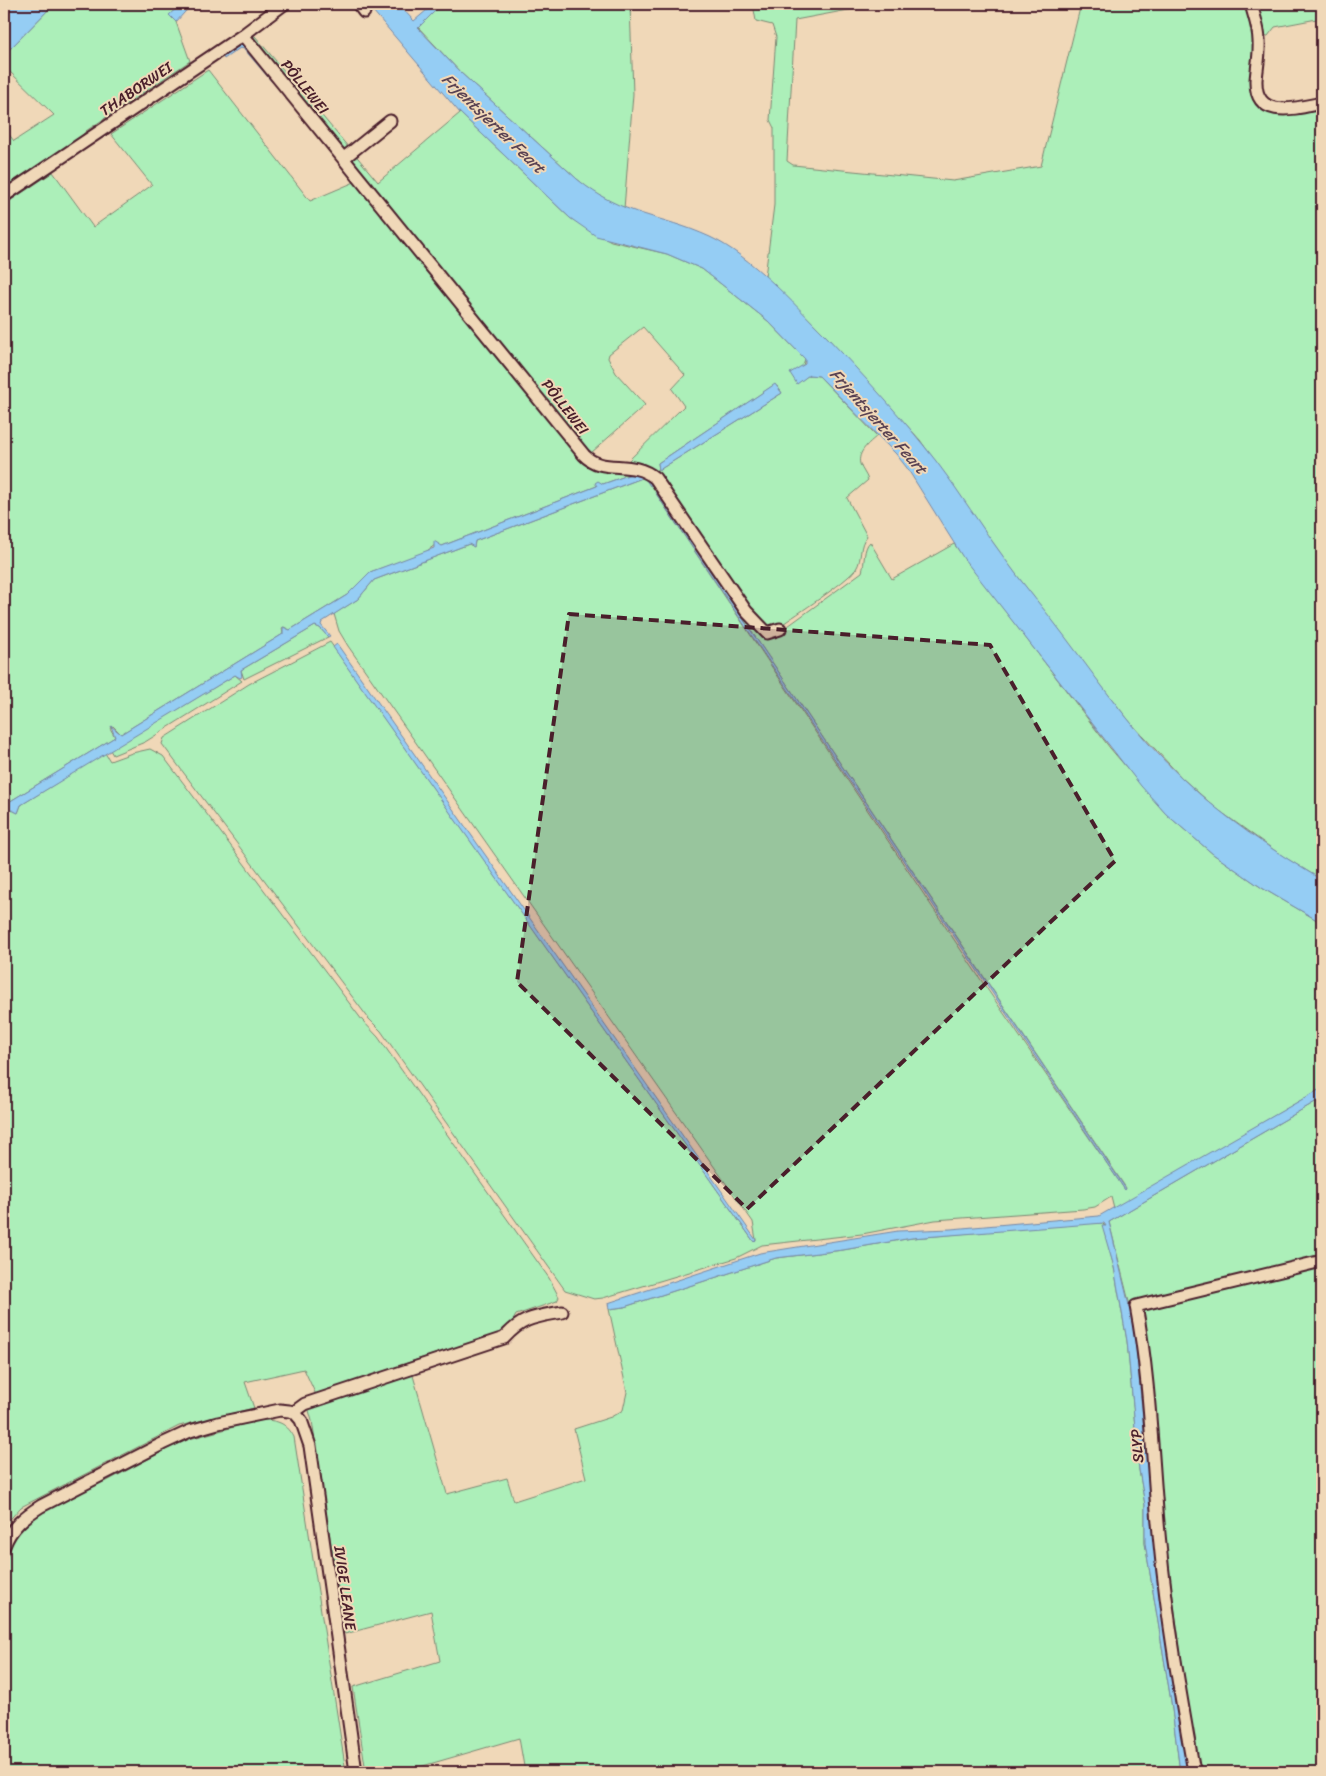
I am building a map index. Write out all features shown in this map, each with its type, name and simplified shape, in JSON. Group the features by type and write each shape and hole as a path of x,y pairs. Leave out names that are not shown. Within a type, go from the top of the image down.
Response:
{"street":[{"name":"THABORWEI","path":"4,196 243,35 284,4"},
{"path":"1251,4 1259,33 1256,81 1259,96 1267,105 1281,109 1322,103"},
{"name":"PÔLLEWEI","path":"243,35 590,461 603,465 636,468 646,471 655,478 746,611 767,633 780,628"},
{"path":"344,158 390,121"},
{"name":"SLYP","path":"1196,1772 1193,1766 1178,1683 1161,1556 1148,1395 1136,1306 1322,1261"},
{"path":"4,1546 17,1524 41,1506 181,1435 218,1424 280,1410 294,1412 305,1404 504,1338 515,1326 528,1318 562,1312"},
{"name":"IVIGE LEANE","path":"294,1412 301,1420 310,1446 356,1772"}],"highlighted area":[{"path":"569,614 990,645 1115,861 747,1209 517,982"}],"green space":[{"path":"54,4 181,4 170,15 176,22 190,61 86,131 72,147 4,194 4,128 14,141 54,115 4,66 4,55"},
{"path":"442,4 630,4 633,94 624,209 593,192 577,179 461,73 418,27"},
{"path":"753,4 880,4 795,20 787,161 793,165 953,181 1041,166 1081,4 1247,4 1256,38 1254,95 1295,113 1322,109 1322,880 1281,855 1217,809 1182,778 1130,722 1005,560 920,440 824,334 765,277 774,205 774,128 770,120 776,37 772,25 756,21"},
{"path":"1256,4 1322,4 1322,18 1275,27 1268,36 1264,36"},
{"path":"255,36 349,148 344,152 251,37"},
{"path":"208,70 310,201 357,181 580,460 588,465 634,473 603,484 600,483 597,486 442,546 435,545 424,553 370,572 347,595 290,630 282,628 283,634 121,734 113,726 110,728 115,737 4,805 4,205 53,172 93,227 152,185 111,134"},
{"path":"460,113 570,218 611,241 667,254 702,269 768,321 805,359 797,383 809,375 819,376 877,436 864,448 860,456 860,464 868,480 847,498 867,536 862,544 856,569 831,590 780,626 773,627 761,623 654,475 625,464 684,406 672,389 685,375 643,327 609,354 608,358 616,373 645,405 591,453 347,157 353,152 378,182","holes":["777,386 782,393 659,470 658,463 771,387"]},
{"path":"642,478 653,484 744,611 777,634 862,572 865,552 870,542 892,579 954,544 1110,748 1166,814 1213,854 1262,888 1322,923 1322,1088 1114,1209 1111,1197 1095,1207 1083,1209 935,1220 862,1234 762,1245 736,1258 603,1298 594,1299 565,1290 381,1031 369,1019 162,744 164,738 249,684 330,642 754,1242 756,1240 753,1222 339,631 334,614 358,599 374,580 469,544 474,547 475,541","holes":["657,491 1126,1188 1125,1190 981,980 655,492"]},
{"path":"315,626 320,628 328,637 244,679 241,670"},
{"path":"235,675 242,681 145,742 113,755 110,750"},
{"path":"150,749 163,756 362,1020 378,1037 549,1278 559,1297 557,1301 516,1315 509,1328 499,1335 419,1359 316,1395 304,1369 245,1382 254,1408 179,1426 21,1507 4,1526 4,815 12,810 18,813 21,805 105,753 110,761"},
{"path":"1322,1098 1322,1258 1140,1301 1130,1306 1109,1222"},
{"path":"1101,1223 1106,1226 1103,1226 1114,1267 1127,1341 1139,1470 1145,1505 1145,1543 1171,1701 1180,1772 525,1772 519,1738 402,1772 366,1772 353,1687 440,1661 431,1611 345,1634 312,1421 308,1407 412,1372 447,1494 507,1478 514,1501 586,1478 574,1429 611,1417 623,1410 627,1392 609,1309 624,1307 776,1258 843,1250 912,1238"},
{"path":"1322,1263 1322,1772 1209,1772 1196,1763 1165,1541 1144,1306"},
{"path":"260,1420 284,1425 294,1437 346,1772 4,1772 4,1570 12,1543 26,1519 104,1478 107,1481 182,1441"}],"water":[{"path":"8,4 54,4 4,55 4,8"},
{"path":"181,4 192,4 176,22 169,15"},
{"name":"Frjentsjerter Feart","path":"371,4 398,4 414,21 434,4 442,4 418,28 461,73 577,179 610,201 642,214 692,229 725,245 756,268 785,295 868,381 923,445 1020,579 1121,711 1151,746 1183,779 1215,807 1267,846 1322,880 1322,923 1262,888 1213,854 1166,814 1141,786 964,559 907,468 896,454 819,376 809,375 797,384 790,373 805,364 805,359 768,321 702,269 667,254 596,236 570,218 460,113 373,11"},
{"path":"240,45 244,45 273,83 244,49 240,48 224,59 223,57"},
{"path":"775,384 782,393 659,470 658,463"},
{"path":"634,473 643,475 653,484 650,486 642,478 475,541 474,547 469,544 374,580 358,599 322,622 321,625 330,636 328,637 320,628 315,626 241,670 242,677 240,678 235,675 21,805 18,813 12,810 4,815 4,805 115,737 111,726 121,734 283,634 283,627 290,630 347,595 370,572 434,548 434,541 442,546 597,486 595,483 598,481 603,484"},
{"path":"657,491 1126,1189 1125,1190 655,492"},
{"path":"337,644 756,1240 754,1242 333,647"},
{"path":"1322,1088 1322,1098 1109,1222 1134,1326 1156,1552 1189,1772 1180,1772 1171,1701 1145,1543 1145,1505 1139,1470 1127,1341 1114,1267 1102,1226 1106,1226 1104,1223 912,1238 843,1250 776,1258 624,1307 609,1309 608,1303 760,1253 898,1231 951,1229 1099,1216"}]}
